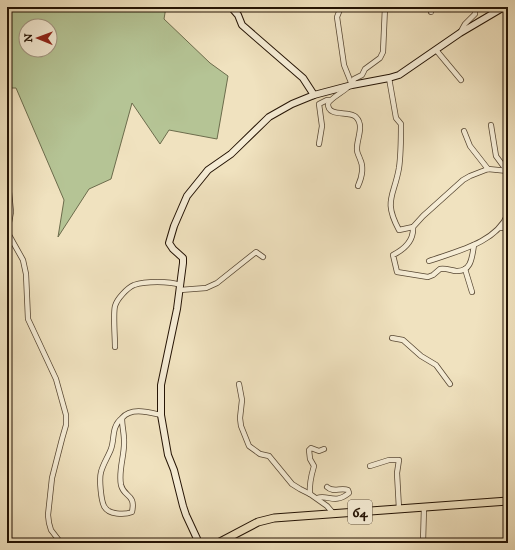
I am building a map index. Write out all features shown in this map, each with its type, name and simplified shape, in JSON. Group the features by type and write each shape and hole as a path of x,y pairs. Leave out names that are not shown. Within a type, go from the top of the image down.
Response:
{"main road":[{"name":"64","path":"218,543 258,522 267,519 508,501"}],"street":[{"path":"231,7 238,15 242,26 303,78 314,95"},
{"path":"341,7 337,17 344,65 350,85"},
{"path":"319,144 322,120 319,104 330,100 343,92 354,80 362,75 365,69 380,58 383,52 385,7"},
{"path":"460,34 465,24 475,14 475,7"},
{"path":"199,543 183,506 174,470 168,455 161,415 161,385 180,288 183,263 182,258 169,243 174,226 187,196 208,170 231,154 269,117 292,104 314,95 350,85 389,78 406,71 460,34 504,7"},
{"path":"436,50 461,80"},
{"path":"389,78 396,118 401,124 399,166 390,203 392,215 399,230 413,227 463,180 470,176 488,169 507,171"},
{"path":"330,100 328,104 332,112 349,113 355,115 358,120 360,130 357,150 361,161 362,173 358,186"},
{"path":"491,125 496,156 507,171"},
{"path":"464,131 470,146 488,169"},
{"path":"8,182 11,212 8,228 9,235 23,260 26,274 28,320 56,379 66,415 66,425 52,478 48,515 51,530 61,543"},
{"path":"429,261 474,245 485,239 500,228 508,214"},
{"path":"413,227 411,241 400,251 393,254 397,272 428,277 440,269 460,271 465,269 470,264 474,245"},
{"path":"500,228 508,227"},
{"path":"115,347 115,307 118,300 128,289 134,286 160,283 173,283 180,288 206,288 217,283 256,252 263,257"},
{"path":"465,269 472,292"},
{"path":"392,338 404,340 421,356 436,365 450,384"},
{"path":"239,384 242,400 240,418 249,446 260,454 268,456 292,484 317,498 333,513"},
{"path":"122,418 124,440 121,466 122,486 131,496 133,503 132,512 128,514 110,512 103,506 100,480 101,472 111,448 113,432 118,421 125,414 135,411 161,415"},
{"path":"310,494 309,486 314,466 310,460 309,450 311,448 319,451 324,449"},
{"path":"370,466 389,460 399,460 397,473 399,509"},
{"path":"317,498 342,498 349,493 348,490 344,488 332,490 327,487"},
{"path":"423,543 424,507"}],"green space":[{"path":"7,7 166,7 164,19 210,63 228,76 217,139 169,130 160,144 132,103 111,179 89,189 58,237 64,200 16,88 7,88"}]}
